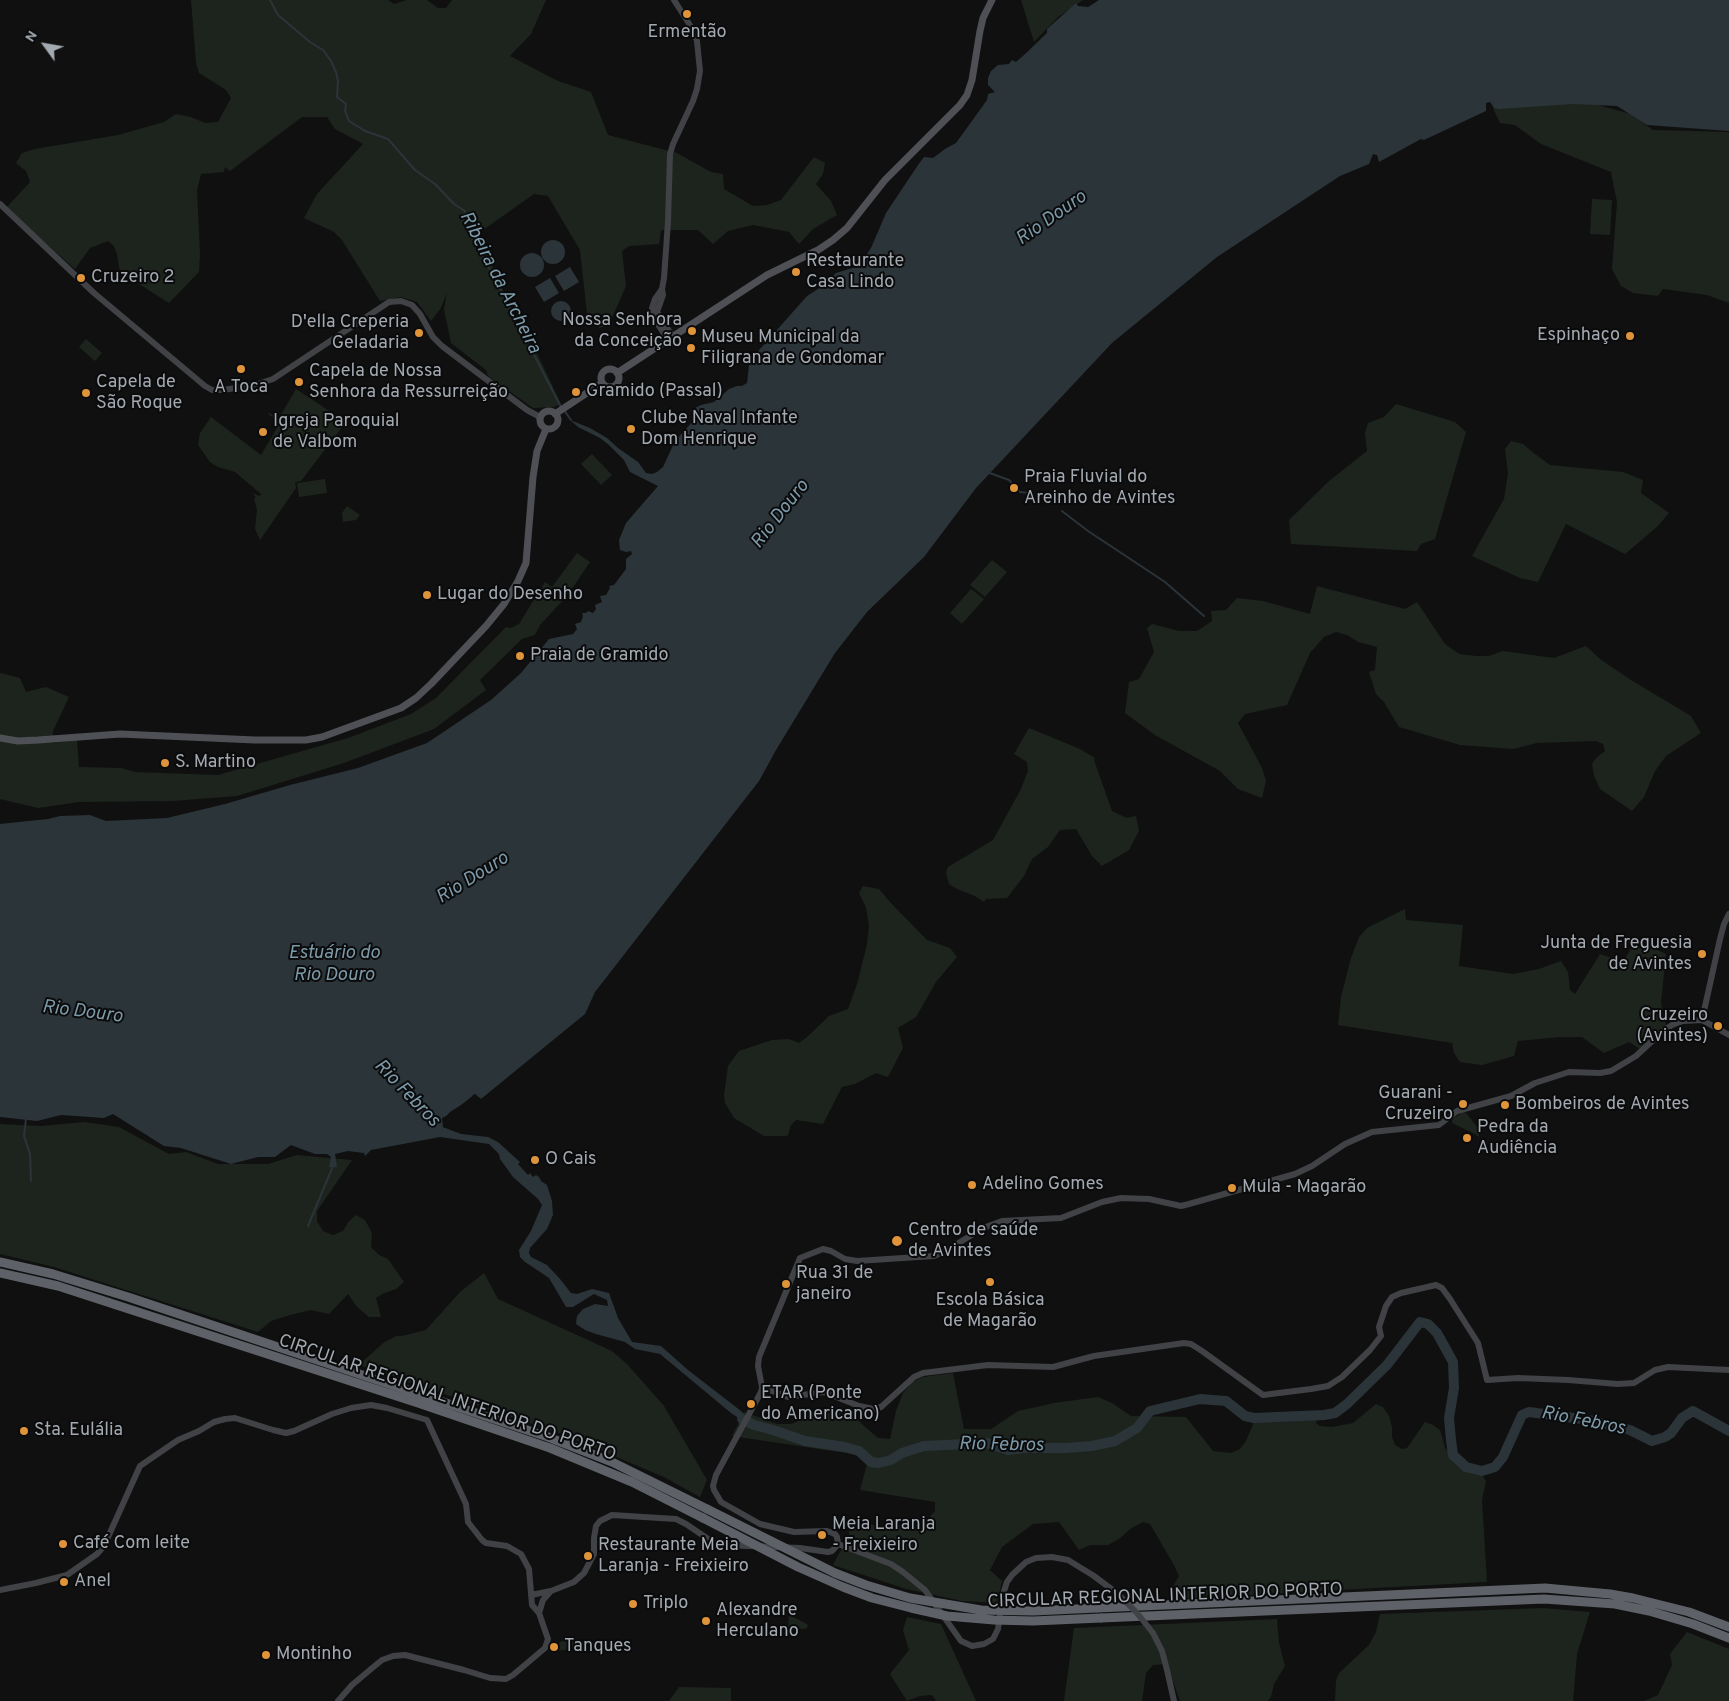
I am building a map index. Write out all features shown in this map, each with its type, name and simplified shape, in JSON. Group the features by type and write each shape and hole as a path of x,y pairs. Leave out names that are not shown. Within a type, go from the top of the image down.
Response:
{"highway":[{"name":"CIRCULAR REGIONAL INTERIOR DO PORTO","path":"0,1262 53,1274 180,1314 548,1437 612,1462 836,1574 910,1598 981,1610 1033,1610 1545,1588 1626,1597 1689,1612 1729,1627"},
{"name":"CIRCULAR REGIONAL INTERIOR DO PORTO","path":"0,1273 58,1286 427,1406 579,1459 632,1482 798,1567 843,1587 872,1598 947,1616 1033,1621 1544,1599 1615,1604 1649,1611 1682,1620 1729,1638"}],"main road":[{"path":"617,373 767,275 818,250 847,228 885,180 960,105 972,80 983,18 992,0"},
{"path":"610,369 617,373 619,379 614,386 608,387 602,383 601,376 604,371 610,369"},
{"path":"560,410 556,426 546,429 541,425 540,417 544,412 560,410 602,383"},
{"path":"0,738 18,741 120,734 255,740 306,740 401,708 416,698 431,684 486,626 504,604 518,580 526,563 537,451 546,429"}],"street":[{"path":"670,339 657,312 663,295 670,154 693,101 700,71 697,41 693,30 674,0"},
{"path":"0,204 94,293 205,386 218,391 258,384 273,379 389,302 401,301 412,305 420,314 433,338 442,346 527,410 540,417"},
{"path":"1699,1020 1705,1010 1720,939 1729,914"},
{"path":"838,1544 837,1538 831,1532 794,1532 763,1525 726,1506 718,1499 713,1486 716,1475 762,1387 758,1366 759,1358 800,1258 816,1250 823,1249 844,1259 857,1261 934,1256 983,1228 1002,1221 1056,1219 1102,1202 1122,1198 1149,1199 1181,1206 1290,1176 1312,1166 1345,1144 1372,1132 1440,1125 1457,1112 1511,1096 1535,1083 1569,1072 1600,1073 1612,1071 1636,1056 1663,1031 1672,1025 1684,1021 1699,1020 1729,1035"},
{"path":"762,1387 788,1397 824,1392 858,1406 874,1409 881,1407 914,1377 923,1373 988,1366 1053,1367 1094,1356 1184,1343 1191,1344 1202,1351 1263,1395 1311,1390 1328,1386 1342,1377 1370,1350 1381,1336 1380,1327 1386,1306 1392,1297 1436,1285 1442,1288 1450,1299 1478,1343 1487,1380 1526,1378 1618,1384 1634,1383 1655,1370 1668,1367 1729,1370"},
{"path":"0,1590 62,1576 97,1554 104,1546 136,1473 142,1464 178,1440 214,1422 225,1418 241,1419 273,1430 286,1432 294,1431 332,1414 351,1408 371,1405 419,1416 427,1420 466,1504 468,1522 486,1543 507,1546 521,1554 529,1569 532,1605 539,1613 548,1639 545,1648 506,1679 490,1678 405,1656 393,1656 382,1660 352,1685 338,1701"},
{"path":"531,1595 551,1592 574,1582 584,1573 594,1554 596,1526 600,1521 612,1515 676,1519 714,1543 723,1545 800,1548 828,1552 838,1544"},
{"path":"838,1544 891,1564 903,1572 925,1590 961,1641 972,1646 984,1644 993,1639 998,1629 1003,1594 1012,1574 1026,1562 1036,1558 1052,1556 1068,1560 1118,1594 1137,1612 1153,1633 1162,1652 1174,1701"},
{"path":"539,1613 543,1600 551,1592"}],"shaded area":[{"path":"191,0 388,0 394,4 407,0 427,0 438,8 446,8 452,0 546,0 531,34 510,56 558,81 591,92 608,135 677,153 711,172 723,174 724,189 753,206 767,205 781,200 814,157 825,163 823,174 816,184 831,201 837,215 813,229 799,244 789,232 753,225 728,231 713,244 698,230 661,230 659,244 629,246 622,251 626,286 609,325 599,328 587,314 580,250 548,196 534,194 476,235 495,271 515,320 532,353 536,351 561,404 554,407 533,408 488,376 486,370 451,343 444,309 447,292 441,308 431,321 417,302 401,297 380,301 342,240 334,232 304,218 317,194 363,144 335,129 327,117 302,117 230,171 225,167 224,172 201,174 197,190 199,272 169,303 120,272 114,246 108,241 90,248 75,269 6,208 30,182 26,171 16,163 22,153 35,149 118,135 164,122 176,114 191,117 205,123 218,122 231,98 226,90 199,73 196,63"},
{"path":"1021,0 1083,0 1058,17 1034,42"},
{"path":"1590,101 1594,104 1631,114 1653,130 1729,132 1729,303 1707,295 1663,289 1658,296 1633,293 1621,286 1612,269 1617,202 1611,172 1541,144 1515,125 1500,123 1493,108"},
{"path":"1592,199 1612,200 1610,235 1590,234"},
{"path":"86,339 102,353 95,361 79,347"},
{"path":"296,389 346,422 301,481 295,482 296,488 260,540 255,529 257,510 254,499 256,497 252,493 260,496 261,494 235,472 218,467 210,462 198,445 200,433 211,417 261,455 280,423 268,414 279,418"},
{"path":"1396,404 1455,422 1466,432 1435,539 1421,544 1417,551 1291,544 1289,520 1329,481 1367,451 1365,433 1368,423 1384,417"},
{"path":"1511,441 1523,444 1550,465 1623,472 1643,480 1641,493 1669,513 1657,527 1625,554 1566,524 1538,582 1520,578 1472,556 1504,499 1508,473 1505,449"},
{"path":"592,454 612,475 601,485 581,464"},
{"path":"325,479 327,493 299,497 297,483"},
{"path":"347,506 360,515 356,520 343,522 342,513"},
{"path":"577,553 590,562 567,596 540,625 535,635 522,639 480,680 486,690 434,729 344,763 237,796 173,801 79,802 38,808 0,799 0,673 20,678 26,692 46,687 69,697 53,731 53,743 77,740 79,767 121,768 135,772 218,775 348,738 411,714 436,698 506,627 511,628 519,624 545,582 552,587"},
{"path":"992,560 1007,572 985,597 970,585"},
{"path":"1317,586 1405,609 1417,602 1445,644 1459,654 1489,656 1503,651 1554,658 1586,646 1600,659 1631,680 1691,716 1701,733 1666,756 1655,771 1644,797 1632,811 1600,789 1594,776 1592,764 1605,751 1603,744 1596,741 1537,743 1513,749 1460,745 1399,727 1384,702 1376,694 1369,672 1375,670 1377,647 1358,642 1347,635 1336,632 1324,637 1310,653 1287,705 1245,714 1238,723 1262,768 1266,781 1262,798 1238,789 1220,771 1155,735 1125,713 1129,682 1139,679 1154,652 1147,628 1152,624 1179,631 1197,631 1212,621 1211,611 1226,610 1237,598 1263,601 1310,614"},
{"path":"971,589 984,599 962,624 950,613"},
{"path":"1029,728 1080,749 1095,758 1094,760 1112,811 1127,818 1136,816 1139,831 1129,850 1102,866 1092,856 1076,829 1060,830 1048,847 1032,859 1024,876 1007,898 986,899 984,902 949,884 946,873 948,867 993,840 1021,789 1028,771 1027,762 1014,754"},
{"path":"863,886 879,889 927,940 950,948 957,957 936,982 916,1017 898,1028 903,1048 888,1077 876,1073 855,1084 842,1087 823,1124 796,1120 791,1125 786,1136 764,1136 734,1118 725,1103 724,1095 728,1066 739,1051 772,1040 789,1039 799,1043 829,1016 848,1009 858,981 867,944 869,926 866,907 859,893"},
{"path":"1405,909 1406,920 1463,925 1459,966 1513,974 1539,969 1561,961 1568,972 1570,990 1575,994 1600,954 1623,962 1632,947 1638,945 1653,948 1666,954 1661,1003 1666,1025 1640,1049 1629,1042 1604,1053 1582,1037 1518,1041 1514,1056 1482,1065 1460,1062 1454,1053 1452,1043 1338,1025 1341,997 1351,958 1359,937 1367,928"},
{"path":"1463,1112 1479,1129 1479,1137 1452,1123 1452,1119"},
{"path":"84,1122 119,1127 169,1154 186,1152 218,1164 268,1164 297,1155 352,1160 317,1211 317,1221 323,1231 333,1235 343,1231 349,1221 356,1215 365,1220 372,1233 371,1247 379,1255 388,1259 404,1282 396,1289 376,1298 381,1317 369,1317 357,1307 348,1294 329,1314 311,1310 290,1315 271,1321 258,1332 54,1267 0,1254 0,1124 41,1126"},
{"path":"484,1273 498,1299 612,1351 627,1364 664,1406 707,1480 700,1497 664,1477 559,1433 359,1365 383,1343 396,1336 426,1330 460,1292"},
{"path":"953,1373 964,1429 991,1429 1018,1411 1054,1403 1098,1397 1112,1403 1131,1416 1186,1417 1213,1451 1231,1453 1240,1449 1246,1441 1256,1417 1318,1411 1316,1423 1320,1426 1332,1427 1353,1423 1376,1404 1383,1407 1389,1416 1395,1445 1402,1449 1407,1448 1425,1422 1433,1425 1440,1430 1445,1448 1464,1468 1480,1472 1486,1481 1482,1500 1487,1582 1173,1599 1172,1588 1179,1576 1150,1524 1143,1522 1108,1545 1090,1545 1079,1550 1059,1522 1033,1524 1002,1547 990,1570 1002,1581 997,1603 962,1601 906,1589 833,1565 849,1535 849,1526 852,1520 881,1527 900,1525 929,1518 935,1511 935,1502 860,1490 867,1464 866,1456 732,1436 744,1412 777,1424 791,1424 810,1416 837,1411 855,1418 878,1438 890,1439 896,1411 903,1393 912,1382 923,1377"},
{"path":"1543,1608 1590,1612 1577,1654 1573,1701 1335,1701 1336,1680 1339,1673 1369,1645 1376,1632 1380,1614"},
{"path":"789,1615 807,1624 806,1629 788,1628"},
{"path":"907,1617 941,1624 976,1701 936,1701 932,1695 920,1696 907,1701 890,1674 909,1650 903,1630"},
{"path":"1277,1619 1279,1643 1285,1666 1274,1684 1268,1701 1180,1701 1167,1664 1153,1665 1146,1673 1142,1701 1064,1701 1074,1628"},
{"path":"1687,1632 1729,1649 1729,1701 1644,1701 1658,1695 1672,1665 1670,1654"},
{"path":"575,1637 577,1648 551,1652 560,1642"},
{"path":"679,1687 731,1688 731,1701 669,1701"}],"water":[{"name":"Estuário do Rio Douro","path":"1099,0 1729,0 1729,131 1647,125 1617,106 1573,104 1500,109 1494,108 1490,102 1486,103 1486,111 1424,140 1421,139 1379,162 1377,155 1373,154 1369,164 1340,176 1217,257 1112,343 976,488 924,557 867,612 835,653 759,781 595,992 585,1014 481,1099 474,1094 469,1100 450,1112 443,1120 443,1127 461,1134 488,1137 498,1142 520,1162 518,1164 528,1175 530,1173 533,1177 536,1175 547,1185 552,1201 553,1215 547,1229 530,1248 529,1253 531,1257 547,1265 571,1293 577,1294 592,1289 609,1293 618,1318 632,1342 661,1346 688,1370 741,1411 754,1425 731,1413 660,1354 635,1349 625,1342 585,1330 576,1324 577,1316 583,1309 595,1304 608,1306 607,1300 594,1294 573,1307 566,1307 549,1278 520,1257 519,1250 531,1231 542,1205 538,1199 513,1177 500,1159 499,1154 489,1144 440,1137 371,1150 365,1156 364,1153 348,1151 335,1154 337,1167 329,1167 331,1157 327,1154 315,1154 291,1145 275,1157 258,1157 231,1164 181,1148 164,1146 113,1114 104,1118 61,1115 37,1121 0,1117 0,824 60,816 90,815 106,821 167,818 225,804 358,768 427,743 491,700 521,673 549,639 573,634 577,629 575,624 581,622 582,613 588,611 593,613 596,609 595,605 602,602 600,596 606,595 610,588 609,586 614,585 626,569 626,559 632,554 631,551 620,550 619,540 626,523 658,486 630,472 624,460 609,445 600,438 578,427 570,420 590,428 607,438 638,462 646,473 652,474 657,472 663,467 675,441 695,419 691,410 714,402 729,389 747,383 749,365 753,357 807,296 821,287 836,273 859,266 871,248 886,213 924,157 933,158 956,143 987,100 988,94 995,92 988,85 991,71 998,65 1009,64 1012,60 1016,62 1047,33 1047,29 1076,3 1078,6 1088,7"},
{"path":"553,240 561,244 565,252 561,260 553,264 545,260 541,252 545,244"},
{"path":"532,253 540,257 544,265 540,273 532,277 524,273 520,265 524,257"},
{"path":"570,267 579,282 564,291 555,276"},
{"path":"550,278 559,293 544,302 535,287"},
{"path":"561,301 568,304 571,311 568,318 561,321 554,318 551,311 554,304"}],"pier":[{"path":"475,1094 481,1099 479,1101 475,1098 452,1116 445,1118 445,1125 466,1132 465,1134 443,1127 442,1118"}],"waterway":[{"name":"Ribeira da Archeira","path":"270,0 278,15 310,42 323,50 331,61 338,81 337,97 346,104 345,111 349,121 365,131 388,139 415,170 435,184 454,204 465,211 463,219 466,227 482,254 561,407"},
{"name":"Ribeira da Archeira","path":"564,410 571,420"},
{"path":"987,472 1009,480 1020,492 1029,493 1038,502"},
{"path":"1062,511 1088,531 1165,582 1204,616"},
{"path":"26,1119 24,1136 30,1154 31,1181"},
{"path":"308,1226 333,1166"},
{"name":"Rio Febros","path":"742,1419 754,1425 805,1441 859,1451 871,1462 879,1463 924,1446 987,1443 1008,1450 1092,1446 1115,1441 1137,1428 1150,1411 1200,1399 1226,1401 1245,1416 1254,1418 1324,1415 1335,1413 1347,1404 1387,1365 1420,1322 1428,1324 1437,1333 1453,1362 1454,1388 1449,1418 1451,1440 1453,1455 1466,1467 1482,1471 1495,1467 1503,1457 1522,1415 1529,1412 1589,1420 1630,1430 1652,1441 1671,1433 1682,1418 1693,1411 1729,1431"}],"place":[{"name":"Ermentão","path":"687,14"},
{"name":"Restaurante Casa Lindo","path":"796,272"},
{"name":"Cruzeiro 2","path":"81,278"},
{"name":"Nossa Senhora da Conceição","path":"692,331"},
{"name":"D'ella Creperia Geladaria","path":"419,333"},
{"name":"Espinhaço","path":"1630,336"},
{"name":"Museu Municipal da Filigrana de Gondomar","path":"691,348"},
{"name":"A Toca","path":"241,369"},
{"name":"Capela de Nossa Senhora da Ressurreição","path":"299,382"},
{"name":"Gramido (Passal)","path":"576,392"},
{"name":"Capela de São Roque","path":"86,393"},
{"name":"Clube Naval Infante Dom Henrique","path":"631,429"},
{"name":"Igreja Paroquial de Valbom","path":"263,432"},
{"name":"Praia Fluvial do Areinho de Avintes","path":"1014,488"},
{"name":"Lugar do Desenho","path":"427,595"},
{"name":"Praia de Gramido","path":"520,656"},
{"name":"S. Martino","path":"165,763"},
{"name":"Junta de Freguesia de Avintes","path":"1702,954"},
{"name":"Cruzeiro (Avintes)","path":"1718,1026"},
{"name":"Guarani - Cruzeiro","path":"1463,1104"},
{"name":"Bombeiros de Avintes","path":"1505,1105"},
{"name":"Pedra da Audiência","path":"1467,1138"},
{"name":"O Cais","path":"535,1160"},
{"name":"Adelino Gomes","path":"972,1185"},
{"name":"Mula - Magarão","path":"1232,1188"},
{"name":"Centro de saúde de Avintes","path":"897,1241"},
{"name":"Escola Básica de Magarão","path":"990,1282"},
{"name":"Rua 31 de janeiro","path":"786,1284"},
{"name":"ETAR (Ponte do Americano)","path":"751,1404"},
{"name":"Sta. Eulália","path":"24,1431"},
{"name":"Meia Laranja - Freixieiro","path":"822,1535"},
{"name":"Café Com leite","path":"63,1544"},
{"name":"Restaurante Meia Laranja - Freixieiro","path":"588,1556"},
{"name":"Anel","path":"64,1582"},
{"name":"Triplo","path":"633,1604"},
{"name":"Alexandre Herculano","path":"706,1621"},
{"name":"Tanques","path":"554,1647"},
{"name":"Montinho","path":"266,1655"}],"water label":[{"name":"Rio Douro","path":"1052,219"},
{"name":"Rio Douro","path":"781,515"},
{"name":"Rio Douro","path":"473,879"},
{"name":"Rio Douro","path":"82,1013"}]}
